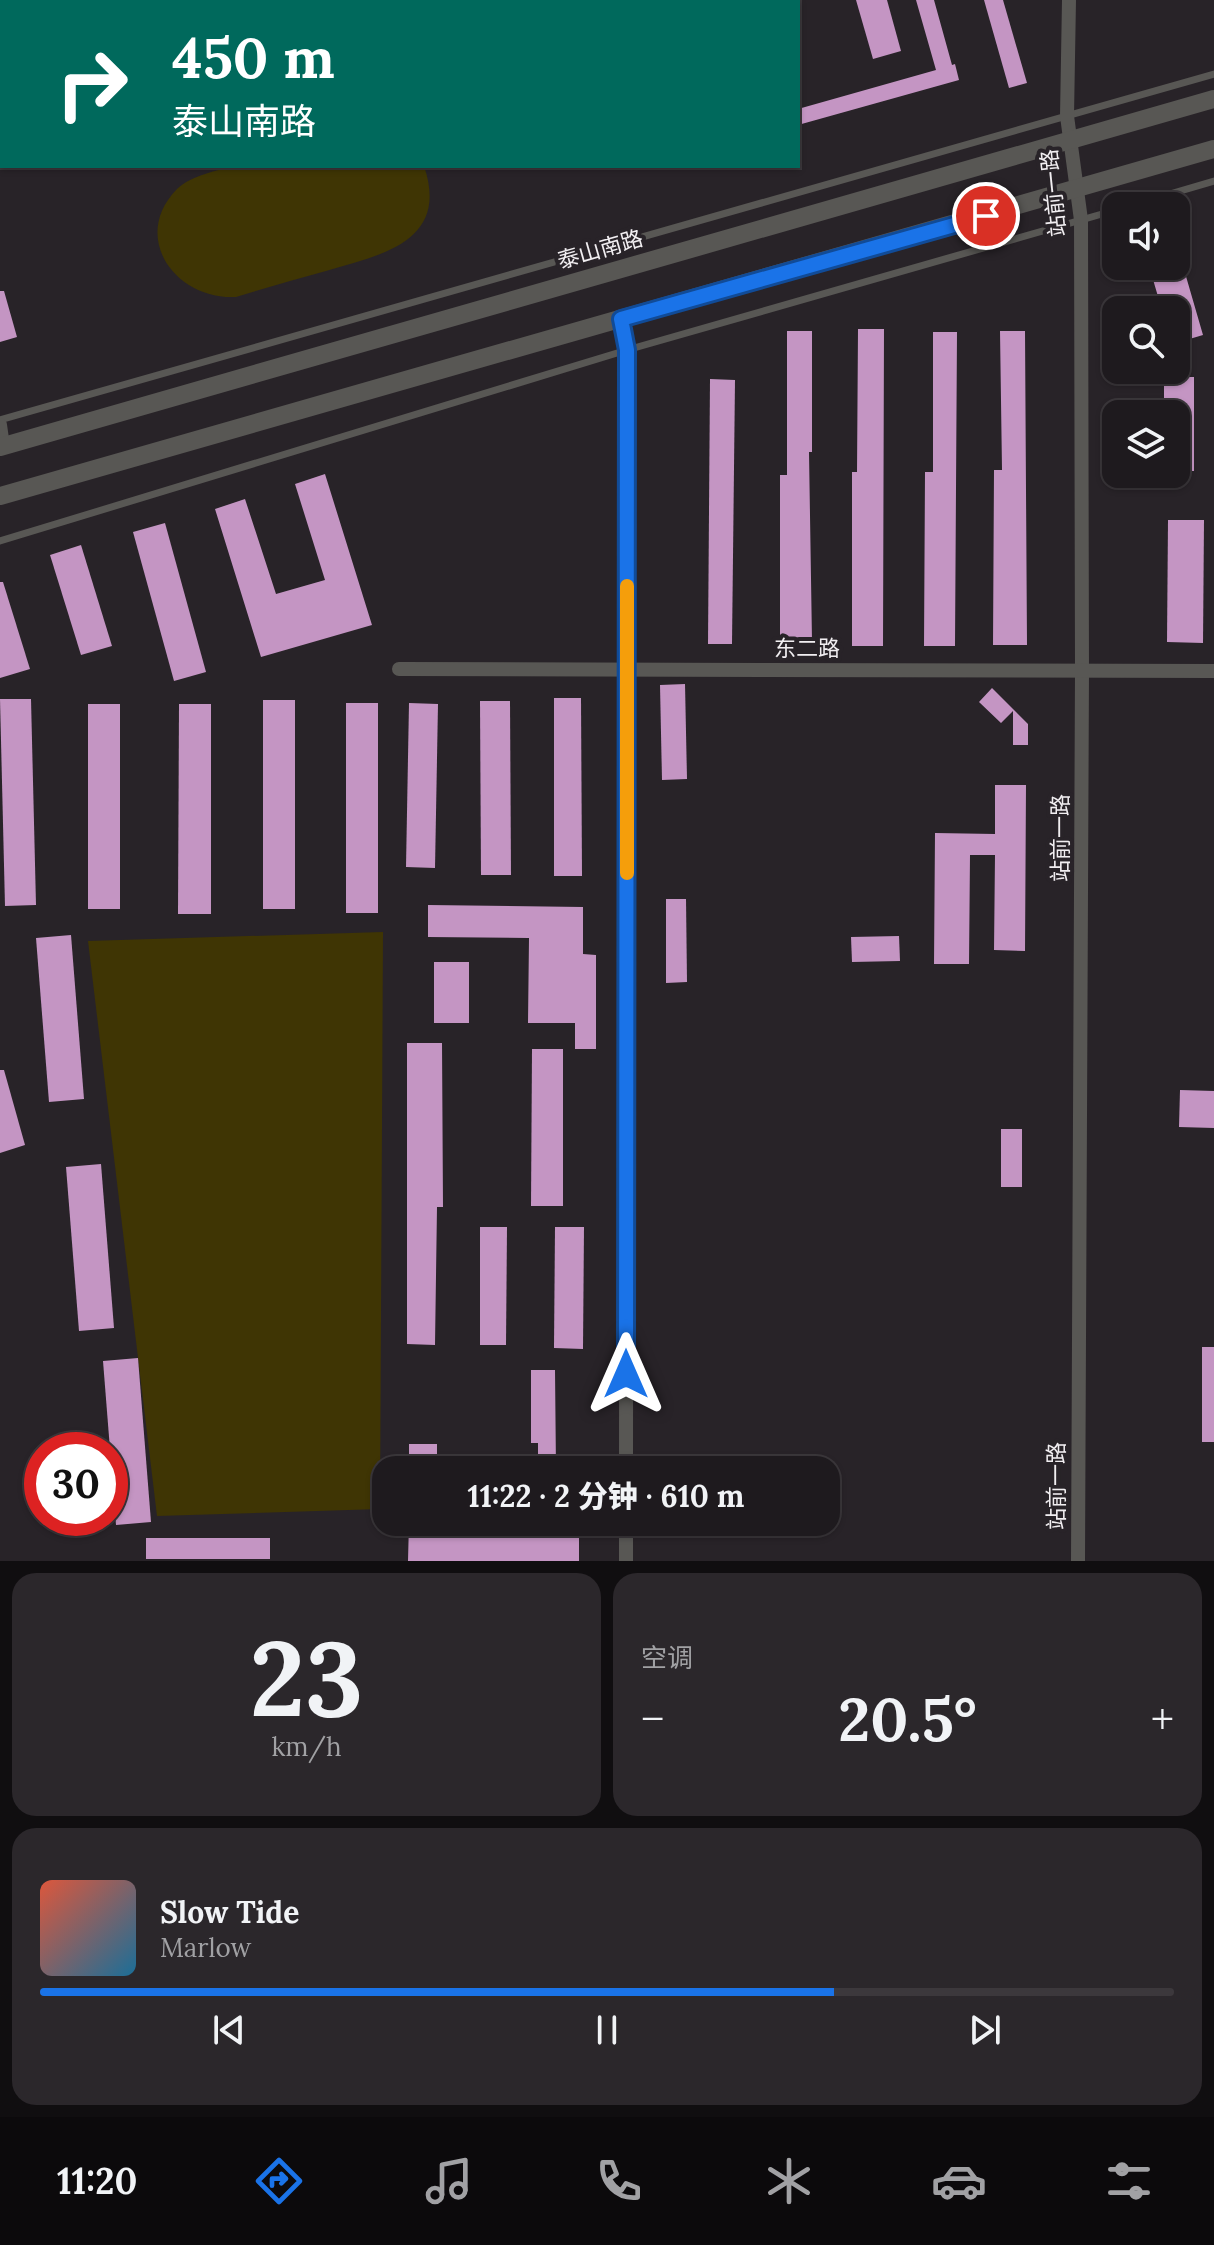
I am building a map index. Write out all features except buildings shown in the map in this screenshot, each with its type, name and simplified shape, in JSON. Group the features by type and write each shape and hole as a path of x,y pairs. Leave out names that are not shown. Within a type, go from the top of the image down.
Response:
{"street":[{"name":"站前一路","path":"1069,0 1067,116 1081,220 1078,1561"},
{"name":"泰山南路","path":"2,447 1214,99"},
{"path":"0,496 1214,149"},
{"path":"621,319 627,350 626,1456"},
{"path":"0,422 2,447"},
{"name":"东二路","path":"399,669 1214,671"},
{"path":"626,1536 626,1561"}],"lane":[{"path":"0,422 1214,74"},
{"path":"1177,192 1214,181"},
{"path":"0,541 627,350 1102,214"}],"shaded area":[{"path":"226,168 424,168 430,192 427,212 419,228 388,251 236,297 214,295 194,288 178,277 166,262 159,245 158,227 164,208 177,189 204,174"},
{"path":"383,932 380,1456 372,1456 372,1509 157,1516 88,941"}],"slow traffic":[{"path":"627,586 627,873"}],"route":[{"path":"626,1374 627,350 621,319 986,216"}]}
